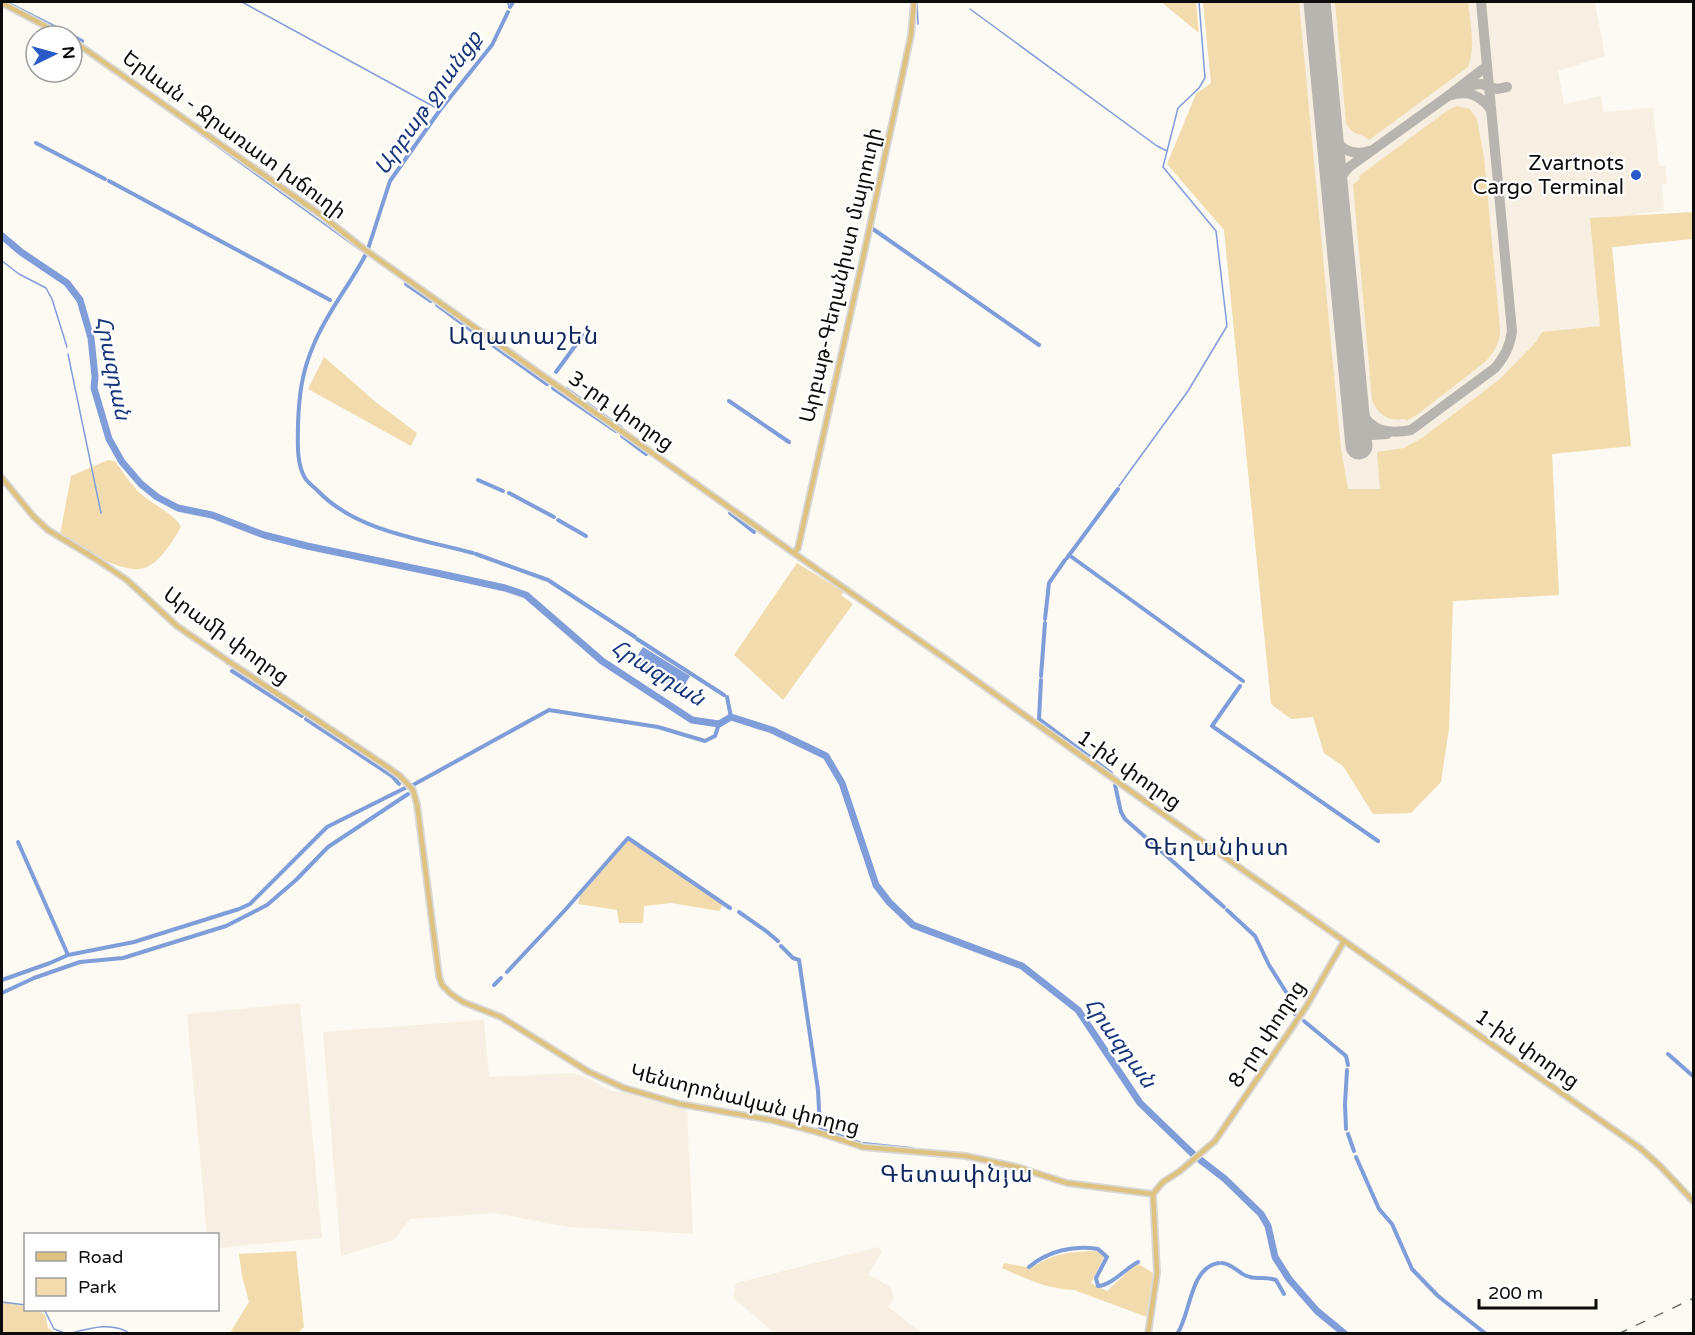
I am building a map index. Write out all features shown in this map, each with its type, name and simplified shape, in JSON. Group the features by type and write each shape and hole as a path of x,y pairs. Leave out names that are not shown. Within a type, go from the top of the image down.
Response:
{"main road":[{"name":"Արբաթ-Գեղանիստ մայրուղի","path":"797,555 863,258 910,35 914,2"},
{"path":"2,3 41,24"},
{"name":"Երևան - Ջրառատ խճուղի","path":"84,47 321,215 366,250"},
{"name":"3-րդ փողոց","path":"366,250 797,555"},
{"name":"Արամի փողոց","path":"2,478 34,517 54,535 127,580 177,626 400,776 414,793 420,825"},
{"name":"1-ին փողոց","path":"797,555 1647,1154 1694,1202"},
{"name":"Կենտրոնական փողոց","path":"420,825 436,958 442,985 463,1002 501,1017 599,1078 624,1088 680,1104 771,1120 863,1147 966,1156 1017,1167 1067,1183 1153,1194"},
{"name":"8-րդ փողոց","path":"1153,1194 1163,1182 1213,1143 1306,1007 1344,941"},
{"path":"1148,1334 1157,1273 1153,1194"}],"shaded area":[{"path":"1203,2 1595,2 1605,56 1558,71 1564,104 1601,96 1603,112 1653,108 1659,166 1665,166 1667,184 1662,185 1664,211 1636,214 1637,244 1612,248 1631,446 1552,454 1559,595 1453,601 1449,728 1441,782 1411,813 1373,814 1343,766 1324,753 1313,717 1291,719 1246,450 1224,230 1167,164 1196,94 1211,83"},
{"path":"300,1003 322,1238 219,1248 219,1233 207,1233 187,1014"},
{"path":"484,1020 489,1077 573,1073 611,1091 687,1109 693,1234 569,1227 494,1213 410,1219 394,1240 341,1256 323,1032"},
{"path":"879,1247 882,1252 868,1274 890,1287 894,1298 888,1307 922,1333 775,1333 733,1298 736,1283"}],"green space":[{"path":"1161,2 1196,2 1199,33"},
{"path":"1203,2 1299,2 1341,449 1348,489 1380,489 1377,452 1404,448 1422,438 1500,379 1536,342 1542,332 1600,326 1590,218 1693,212 1693,239 1612,247 1631,446 1552,454 1559,595 1453,601 1449,728 1441,782 1411,813 1373,814 1343,766 1324,753 1313,717 1291,719 1271,704 1224,230 1167,164 1196,94 1211,83"},
{"path":"1335,2 1468,2 1472,52 1468,67 1369,140 1351,130 1346,123"},
{"path":"1457,106 1470,109 1477,119 1484,157 1500,328 1499,338 1494,351 1485,362 1418,414 1406,421 1389,418 1377,410 1372,400 1353,184 1360,179 1359,176 1448,110"},
{"path":"324,357 377,403 417,433 411,446 308,389"},
{"path":"108,460 115,461 137,490 174,518 181,527 162,555 147,567 126,568 115,564 60,535 71,476"},
{"path":"797,563 844,592 841,595 853,604 783,700 734,655"},
{"path":"629,839 723,905 719,911 671,903 644,906 643,923 619,923 617,910 578,904 580,896"},
{"path":"296,1251 304,1327 298,1333 230,1333 249,1302 239,1254"},
{"path":"1099,1251 1104,1257 1091,1283 1107,1291 1137,1263 1153,1273 1147,1317 1074,1290 1037,1283 1002,1268 1004,1263 1031,1268 1064,1254"},
{"path":"2,1302 24,1307 24,1311 37,1311 45,1314 48,1328 56,1333 2,1333"}],"water":[{"path":"643,647 690,676 681,691 633,663"}],"waterway":[{"path":"5,2 48,24"},
{"path":"242,2 440,110"},
{"name":"Արբաթ ջրանցք","path":"507,2 510,7"},
{"name":"Արբաթ ջրանցք","path":"510,7 513,2"},
{"path":"917,2 918,24"},
{"path":"1119,486 1188,391 1227,326 1216,231 1163,167 1178,108 1199,88 1205,78 1199,2"},
{"path":"970,9 1167,151"},
{"name":"Արբաթ ջրանցք","path":"368,249 390,181 440,110 492,45 508,12"},
{"path":"130,83 360,250"},
{"path":"36,143 105,179"},
{"path":"109,181 330,300"},
{"path":"873,229 1039,345"},
{"name":"Հրազդան","path":"2,236 21,252 67,283 80,300 91,338 94,388 109,439 122,462 141,484 157,497 178,508 212,515 264,535 505,588 526,595 602,661 692,720 719,724 731,717 772,730 826,756 842,783 876,885 889,902 913,925 1022,966 1078,1010 1140,1103 1194,1155 1225,1179 1261,1214 1268,1226 1275,1257 1289,1279 1317,1311 1345,1334"},
{"name":"Արբաթ ջրանցք","path":"366,254 325,321 304,374 298,424 298,452 302,472 306,480 333,505 351,516 390,532 473,553"},
{"path":"2,261 19,274 46,288 52,299 67,347"},
{"path":"406,284 431,301"},
{"path":"437,305 475,333"},
{"path":"556,372 583,335"},
{"path":"487,341 547,384"},
{"path":"68,354 101,513"},
{"path":"553,388 616,431"},
{"path":"566,389 621,428"},
{"path":"729,401 789,442"},
{"path":"622,436 646,454"},
{"path":"478,480 503,491"},
{"path":"1067,558 1118,489"},
{"path":"509,493 554,517"},
{"path":"730,513 754,532"},
{"path":"558,520 586,536"},
{"name":"Արբաթ ջրանցք","path":"476,554 548,580 635,637"},
{"path":"1069,555 1243,681"},
{"path":"1045,619 1049,583 1065,560"},
{"path":"1041,676 1045,623"},
{"name":"Արբաթ ջրանցք","path":"637,639 724,695"},
{"path":"232,671 302,716"},
{"path":"1041,680 1039,719 1111,773"},
{"path":"1240,686 1212,726 1378,841"},
{"name":"Արբաթ ջրանցք","path":"727,697 731,717"},
{"path":"413,785 549,710 658,727 705,741 715,736 719,724"},
{"path":"306,719 392,776 399,784"},
{"path":"1115,785 1121,812 1125,819 1224,907"},
{"path":"2,980 68,955 134,942 250,904 327,827 405,788"},
{"path":"2,993 34,978 80,962 123,958 226,926 267,905 296,880 328,847 408,794"},
{"path":"507,972 628,838 730,908"},
{"path":"18,842 68,955"},
{"path":"1227,910 1255,936 1269,965 1288,995 1295,1014"},
{"path":"739,912 778,941"},
{"path":"781,946 793,958 799,960 818,1090 820,1129 859,1143"},
{"path":"494,985 501,978"},
{"path":"1304,1021 1346,1056 1348,1065"},
{"path":"1668,1054 1694,1077"},
{"path":"1346,1129 1347,1070"},
{"path":"1348,1134 1354,1151"},
{"path":"864,1144 912,1149"},
{"path":"1356,1157 1379,1209 1392,1224 1412,1269 1438,1296 1486,1334"},
{"path":"1029,1267 1036,1261 1061,1250 1098,1249 1107,1257 1096,1278 1098,1286 1108,1283 1138,1262"},
{"path":"1177,1334 1182,1326 1196,1282 1209,1266 1219,1263"},
{"path":"1222,1263 1230,1265 1246,1276 1276,1280 1284,1294"},
{"path":"2,1302 24,1305"},
{"path":"45,1311 54,1329 67,1334"},
{"path":"68,1334 109,1327 131,1334"}],"taxiway":[{"path":"1354,399 1369,423 1376,427 1391,432 1411,430 1495,368 1510,341 1512,331 1481,2"},
{"path":"1487,66 1448,96 1461,93 1472,95 1482,100 1491,110"},
{"path":"1465,86 1481,84 1497,89 1507,87"},
{"path":"1335,194 1341,177 1349,167 1448,96"},
{"path":"1329,131 1336,142 1350,152 1369,151"},
{"path":"1358,436 1387,434"}],"runway":[{"path":"1317,2 1359,446"}],"railway":[{"path":"1618,1334 1694,1298"}],"place":[{"name":"Zvartnots Cargo Terminal","path":"1636,175"}],"district":[{"name":"Ազատաշեն","path":"524,336"},
{"name":"Գեղանիստ","path":"1217,847"},
{"name":"Գետափնյա","path":"957,1174"}]}
